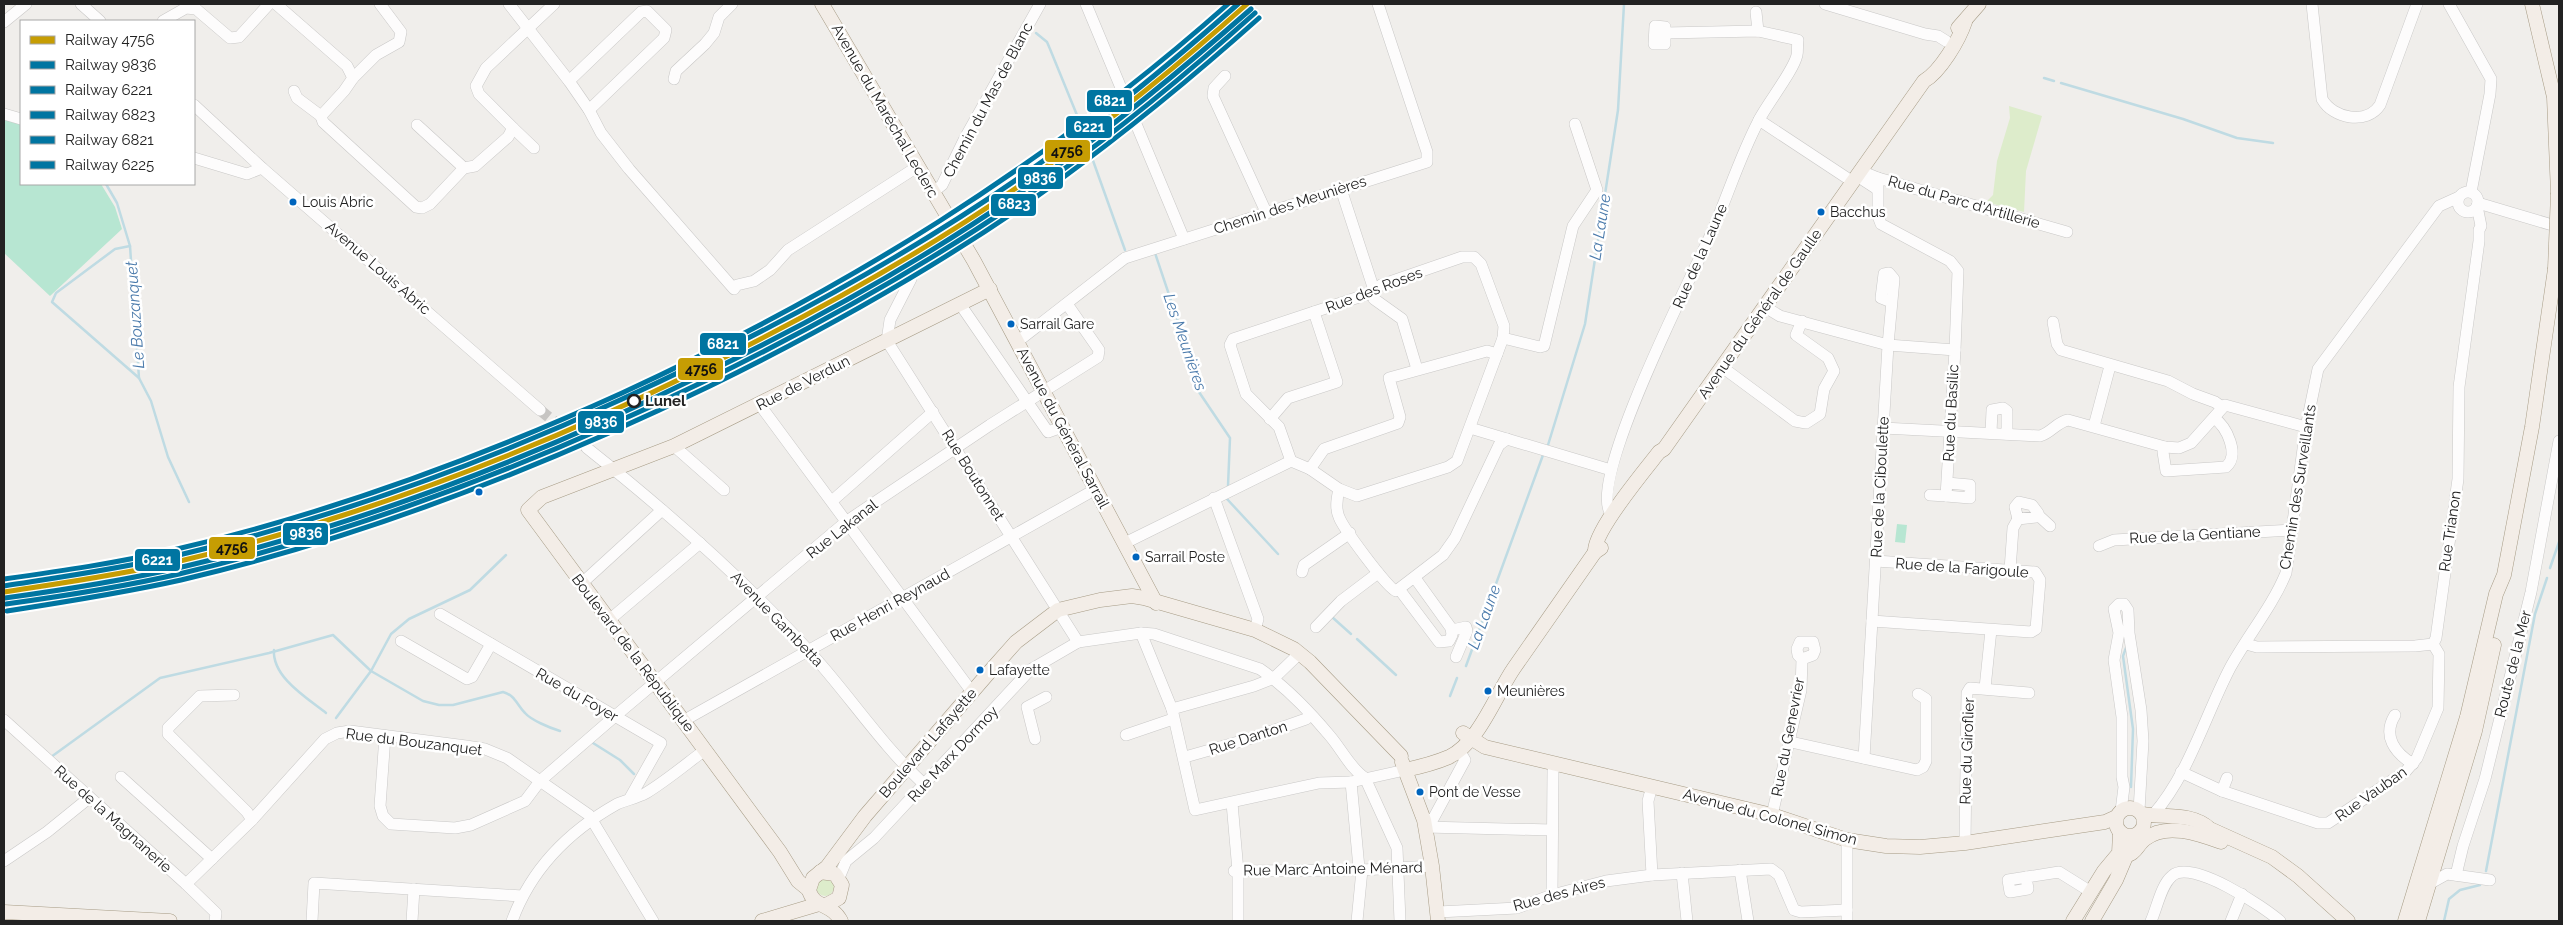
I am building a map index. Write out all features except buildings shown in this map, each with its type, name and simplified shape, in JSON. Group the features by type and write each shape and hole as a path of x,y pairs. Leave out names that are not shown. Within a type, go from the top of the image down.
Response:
{"main road":[{"name":"Avenue du Maréchal Leclerc","path":"822,4 948,218"},
{"path":"1965,22 1979,4"},
{"name":"Route de la Mer","path":"2418,921 2475,731 2487,679 2532,427 2555,269 2558,193 2554,97 2532,4"},
{"name":"Avenue du Général de Gaulle","path":"1924,81 1925,73 1946,41 1965,22"},
{"name":"Avenue du Général de Gaulle","path":"1466,736 1492,694 1500,688 1595,552 1595,547 1602,531 1665,453 1664,449 1924,81 1930,77 1960,36 1965,22"},
{"name":"Avenue du Général Sarrail","path":"948,218 990,289 1043,393 1156,603"},
{"name":"Rue de Verdun","path":"613,469 674,446 760,405 990,289"},
{"name":"Boulevard de la République","path":"613,469 542,496 528,510 654,684 795,873 816,890 830,872 839,878"},
{"name":"Route de la Mer","path":"2405,921 2467,717 2496,594 2504,576"},
{"path":"1136,597 1146,586"},
{"name":"Boulevard Lafayette","path":"762,921 801,909 906,768 1016,642 1058,610 1100,600 1136,597 1256,630 1300,653 1401,766"},
{"path":"1401,766 1440,752 1466,736"},
{"path":"1401,766 1440,760 1458,750 1466,736"},
{"name":"Avenue du Colonel Simon","path":"1466,736 1485,747 1772,814 1847,840 1900,847 1965,843 2115,821"},
{"path":"1401,766 1425,824 1438,917"},
{"path":"2115,821 2130,807 2145,813 2168,810 2206,824 2210,829 2272,857 2348,921"},
{"path":"2092,921 2128,855 2128,851 2144,822 2145,813"},
{"path":"2115,821 2128,836 2160,824 2174,823 2205,830 2210,829"},
{"path":"2073,921 2090,892 2119,853 2115,821"},
{"path":"2128,855 2133,854 2145,838 2162,831 2183,832 2224,843 2241,842"},
{"path":"839,878 843,890 839,898 848,921"},
{"path":"816,890 839,898"},
{"path":"816,890 836,912 841,921"},
{"path":"4,912 170,921"}],"street":[{"path":"4,22 26,4"},
{"path":"81,4 99,20"},
{"path":"166,20 186,8 196,9 230,38 239,37 269,4"},
{"path":"276,4 348,66 353,78"},
{"path":"321,116 353,78 376,55 399,42 401,32 380,4"},
{"path":"509,4 569,81 589,110 601,133 629,169 734,289 737,285 754,281 770,270 788,250 917,168"},
{"path":"534,148 479,94 476,86 486,68 554,4"},
{"path":"674,78 676,71 714,33 719,17 732,4"},
{"name":"Chemin du Mas de Blanc","path":"933,192 942,184 965,138 1040,4"},
{"path":"1086,4 1184,239"},
{"name":"Chemin des Meunières","path":"1017,342 1125,258 1427,162 1428,158 1378,4"},
{"path":"1825,4 1842,6 1924,34 1938,36 1946,41"},
{"path":"2312,4 2322,99 2331,110 2355,118 2369,116 2380,105 2417,4"},
{"path":"2449,4 2491,79 2490,94 2471,192 2477,196 2469,205 2527,217 2559,227"},
{"path":"569,81 641,12 647,11 666,30 664,38 589,110"},
{"path":"1665,33 1758,31 1756,12"},
{"name":"Rue de la Laune","path":"1615,517 1609,511 1607,499 1611,470 1637,393 1713,229 1759,120 1797,56 1798,40 1758,31"},
{"path":"1225,76 1214,88 1213,96 1266,212"},
{"path":"294,91 296,98 314,113 321,116 324,122 416,207 422,208 430,204 464,168 475,166 508,137 513,128"},
{"name":"Avenue Louis Abric","path":"195,106 262,168 540,410"},
{"path":"4,114 20,119"},
{"name":"Rue du Parc d'Artillerie","path":"1759,120 1857,176 1877,183 2067,232"},
{"path":"1503,338 1540,348 1544,346 1574,226 1597,190 1575,124"},
{"path":"417,125 464,168"},
{"path":"195,158 246,174 262,168"},
{"path":"1877,183 1878,216 1881,224 1950,261 1958,271 1955,350"},
{"path":"1341,188 1374,290 1374,299 1402,320 1418,370"},
{"name":"Chemin des Surveillants","path":"2168,810 2181,772 2231,667 2277,595 2286,572 2306,427 2316,375 2320,364 2441,204 2469,205"},
{"name":"Rue Trianon","path":"2433,644 2436,638 2458,479 2459,387 2481,226 2469,205"},
{"name":"Rue des Roses","path":"1291,461 1281,430 1246,394 1230,346 1231,342 1248,334 1374,290 1381,285 1462,257 1474,257 1485,271 1504,326 1503,338 1457,461 1448,467 1357,496 1350,495"},
{"path":"887,341 890,320 911,279"},
{"name":"Rue de la Ciboulette","path":"1864,758 1891,302"},
{"path":"960,304 1048,432 1062,427"},
{"name":"Rue Lakanal","path":"385,736 380,806 383,816 392,824 455,828 472,826 525,801 540,781 847,521 1098,357 1100,353 1067,304"},
{"path":"1765,307 1780,316 1888,345"},
{"path":"1270,419 1288,398 1337,382 1314,312"},
{"path":"1722,367 1795,421 1806,423 1814,419 1820,414 1824,389 1834,371 1828,358 1796,335 1802,321"},
{"path":"2053,322 2057,344 2061,350 2110,366 2168,381 2222,407"},
{"name":"Rue Boutonnet","path":"887,341 1078,642"},
{"name":"Rue du Basilic","path":"1888,345 1955,350 1946,496"},
{"path":"1310,470 1324,450 1398,423 1400,416 1389,378 1487,351 1497,354"},
{"path":"2094,426 2110,366"},
{"path":"760,405 972,692"},
{"path":"1883,428 2040,436 2053,429 2061,421 2068,420 2165,447 2180,448 2185,446 2214,418 2222,407 2228,406 2306,427"},
{"path":"1991,434 1992,410 2003,408 2006,411 2007,434"},
{"path":"832,501 933,412"},
{"path":"2165,447 2163,452 2166,471 2226,467 2229,464 2232,444 2214,418"},
{"path":"1470,428 1501,440 1611,470"},
{"path":"1339,489 1337,508 1339,517 1391,589 1399,589 1443,555 1501,440"},
{"name":"Route de la Mer","path":"2451,874 2485,779 2531,592 2559,441"},
{"path":"674,446 724,490"},
{"path":"587,448 613,469"},
{"path":"1125,543 1291,461 1310,470 1350,495 1343,505 1337,508"},
{"name":"Avenue Gambetta","path":"613,469 662,510 758,597 809,650 906,768 925,785"},
{"name":"Rue du Basilic","path":"1930,495 1970,498 1970,485 1947,483"},
{"name":"Rue Henri Reynaud","path":"683,721 1096,489"},
{"path":"1214,498 1258,619 1256,630"},
{"path":"2010,570 2013,528 2018,519 2015,507 2019,502 2032,505 2038,515 2050,526"},
{"path":"581,584 662,510"},
{"path":"2018,519 2033,519 2038,515"},
{"name":"Rue de la Gentiane","path":"2099,546 2114,540 2292,530"},
{"path":"1302,572 1304,565 1350,533"},
{"path":"608,621 700,544"},
{"name":"Rue de la Farigoule","path":"1872,621 2031,632 2036,629 2039,577 2035,572 1876,562"},
{"path":"1316,627 1341,601 1378,573"},
{"path":"1399,589 1439,642 1445,642 1451,638 1452,630 1415,578"},
{"path":"2115,821 2124,787 2122,778 2122,717 2114,660 2119,633 2114,610 2119,604 2124,604 2128,610 2129,632 2141,710 2145,813"},
{"name":"Rue du Foyer","path":"440,614 661,743 630,798"},
{"path":"1452,630 1466,627 1467,631 1456,657"},
{"path":"1985,688 1991,630"},
{"path":"1078,642 1141,633 1154,634 1229,658 1260,670 1274,678 1331,737 1358,773 1365,778 1397,848 1400,868 1400,921"},
{"path":"1141,633 1173,714 1185,757 1195,810 1320,783 1351,782 1401,766"},
{"path":"401,641 467,679 472,677 491,644"},
{"name":"Rue Marx Dormoy","path":"839,878 846,861 874,838 1030,670 1078,642"},
{"path":"2246,644 2257,647 2433,644"},
{"name":"Rue Vauban","path":"2181,772 2222,791 2324,824 2413,764 2438,708 2439,654 2433,644"},
{"path":"1126,735 1173,714 1274,678 1300,653"},
{"name":"Rue du Genevrier","path":"1772,814 1791,742 1801,690 1802,659"},
{"name":"Rue du Giroflier","path":"1965,843 1967,693 1970,688 1985,688 2029,693"},
{"path":"1791,742 1917,770 1923,767 1926,761 1926,699 1918,694"},
{"path":"234,695 200,696 168,728 168,734 248,812 252,820"},
{"path":"1035,739 1027,707 1046,697"},
{"name":"Rue Danton","path":"1185,757 1252,738 1306,719 1310,715"},
{"path":"2395,715 2390,723 2390,741 2397,752 2413,764"},
{"name":"Rue de la Magnanerie","path":"4,720 186,884 216,913 215,921"},
{"name":"Rue du Bouzanquet","path":"186,884 252,820 325,739 338,733 350,731 485,749 507,758 593,820"},
{"path":"512,921 522,896 537,873 560,846 593,820 630,798 645,793 705,750"},
{"path":"1425,824 1433,819 1465,760 1458,750"},
{"path":"1552,895 1552,830 1556,764"},
{"path":"121,777 212,859"},
{"path":"2222,791 2227,778"},
{"path":"1351,782 1360,869 1357,921"},
{"path":"1652,786 1648,801 1652,875"},
{"path":"4,861 46,832 89,798"},
{"path":"1232,803 1238,921"},
{"path":"593,820 653,921"},
{"path":"1425,824 1552,830"},
{"path":"1847,840 1847,916"},
{"path":"2438,853 2451,874"},
{"name":"Rue Marc Antoine Ménard","path":"1236,871 1432,866"},
{"path":"1740,870 1748,921"},
{"name":"Rue des Aires","path":"1438,917 1517,908 1592,883 1652,875 1740,870 1775,870 1791,906 1801,912 1847,916"},
{"path":"2152,921 2167,882 2172,875 2180,872 2216,881 2242,894 2280,921"},
{"path":"1682,873 1687,921"},
{"path":"2026,877 2062,873 2090,892"},
{"path":"2429,884 2451,874 2490,880"},
{"path":"312,921 314,883 522,896"},
{"path":"412,921 414,889"},
{"path":"2231,921 2242,894"}],"green space":[{"path":"2009,106 2042,116 2026,171 2024,212 1986,202 1993,195 1997,161 2010,118"},
{"path":"4,117 20,122 20,185 102,185 115,207 122,229 50,296 4,253"},
{"path":"1897,524 1907,525 1905,543 1895,542"},
{"path":"825,878 831,881 834,887 831,893 825,896 819,893 816,887 819,881"}],"waterway":[{"name":"La Laune","path":"1548,445 1585,324 1618,110 1624,4"},
{"name":"Les Meunières","path":"1036,33 1047,42 1079,120"},
{"path":"2044,78 2054,81"},
{"path":"2061,83 2183,119 2237,138 2273,143"},
{"name":"Les Meunières","path":"1079,163 1091,155 1125,250"},
{"path":"970,240 976,239 1059,177"},
{"name":"Le Bouzanquet","path":"107,185 117,203 130,246 139,378 151,401 168,457 189,502"},
{"path":"130,246 115,249 56,293 52,302 139,378"},
{"name":"Les Meunières","path":"1155,253 1193,366 1199,392 1230,438 1228,486"},
{"name":"La Laune","path":"1466,666 1543,455"},
{"name":"Les Meunières","path":"1227,499 1278,554"},
{"path":"2550,568 2559,542"},
{"path":"336,718 371,671 391,634 409,619 470,590 506,555"},
{"path":"2486,871 2535,614 2547,578"},
{"name":"Les Meunières","path":"1332,617 1351,634"},
{"name":"Le Bouzanquet","path":"51,757 160,678 269,653 333,635 371,671 423,701 439,705 453,705 503,692 513,698 525,713 532,718 560,731"},
{"name":"Les Meunières","path":"1357,639 1396,675"},
{"path":"2126,648 2123,656 2133,729 2131,787"},
{"path":"274,650 275,660 285,678 301,694 326,713"},
{"name":"La Laune","path":"1450,696 1457,678"},
{"name":"Le Bouzanquet","path":"593,743 620,760 634,774"},
{"path":"2444,921 2449,899 2460,890 2480,885"}],"tunnel":[{"path":"540,410 587,448"}],"rail line":[{"name":"6821","path":"4,579 152,555 288,520 401,483 457,462 622,393 785,312 863,268 940,221 1014,172 1087,119 1228,4"},
{"name":"6221","path":"4,586 111,569 175,556 289,526 457,469 566,424 685,370 812,305 874,270 995,194 1053,154 1126,98 1175,59 1238,4"},
{"name":"4756","path":"4,592 155,567 244,545 312,525 378,504 510,455 638,399 746,347 834,300 921,250 1005,196 1098,128 1173,68 1247,4"},
{"name":"9836","path":"5,598 157,573 246,551 314,531 381,510 512,461 641,404 749,352 837,305 924,255 1008,201 1127,113 1251,9"},
{"name":"6823","path":"6,604 158,579 247,557 315,537 448,492 514,466 579,439 707,380 752,358 884,286 1012,206 1131,118 1255,13"},
{"name":"6225","path":"7,611 181,580 317,543 451,498 517,472 582,445 710,386 755,364 888,292 1016,211 1135,123 1259,18"}],"place":[{"name":"Louis Abric","path":"293,202"},
{"name":"Bacchus","path":"1821,212"},
{"name":"Sarrail Gare","path":"1011,324"},
{"name":"Lunel","path":"634,401"},
{"name":"Sarrail Poste","path":"1136,557"},
{"name":"Lafayette","path":"980,670"},
{"name":"Meunières","path":"1488,691"},
{"name":"Pont de Vesse","path":"1420,792"}]}
